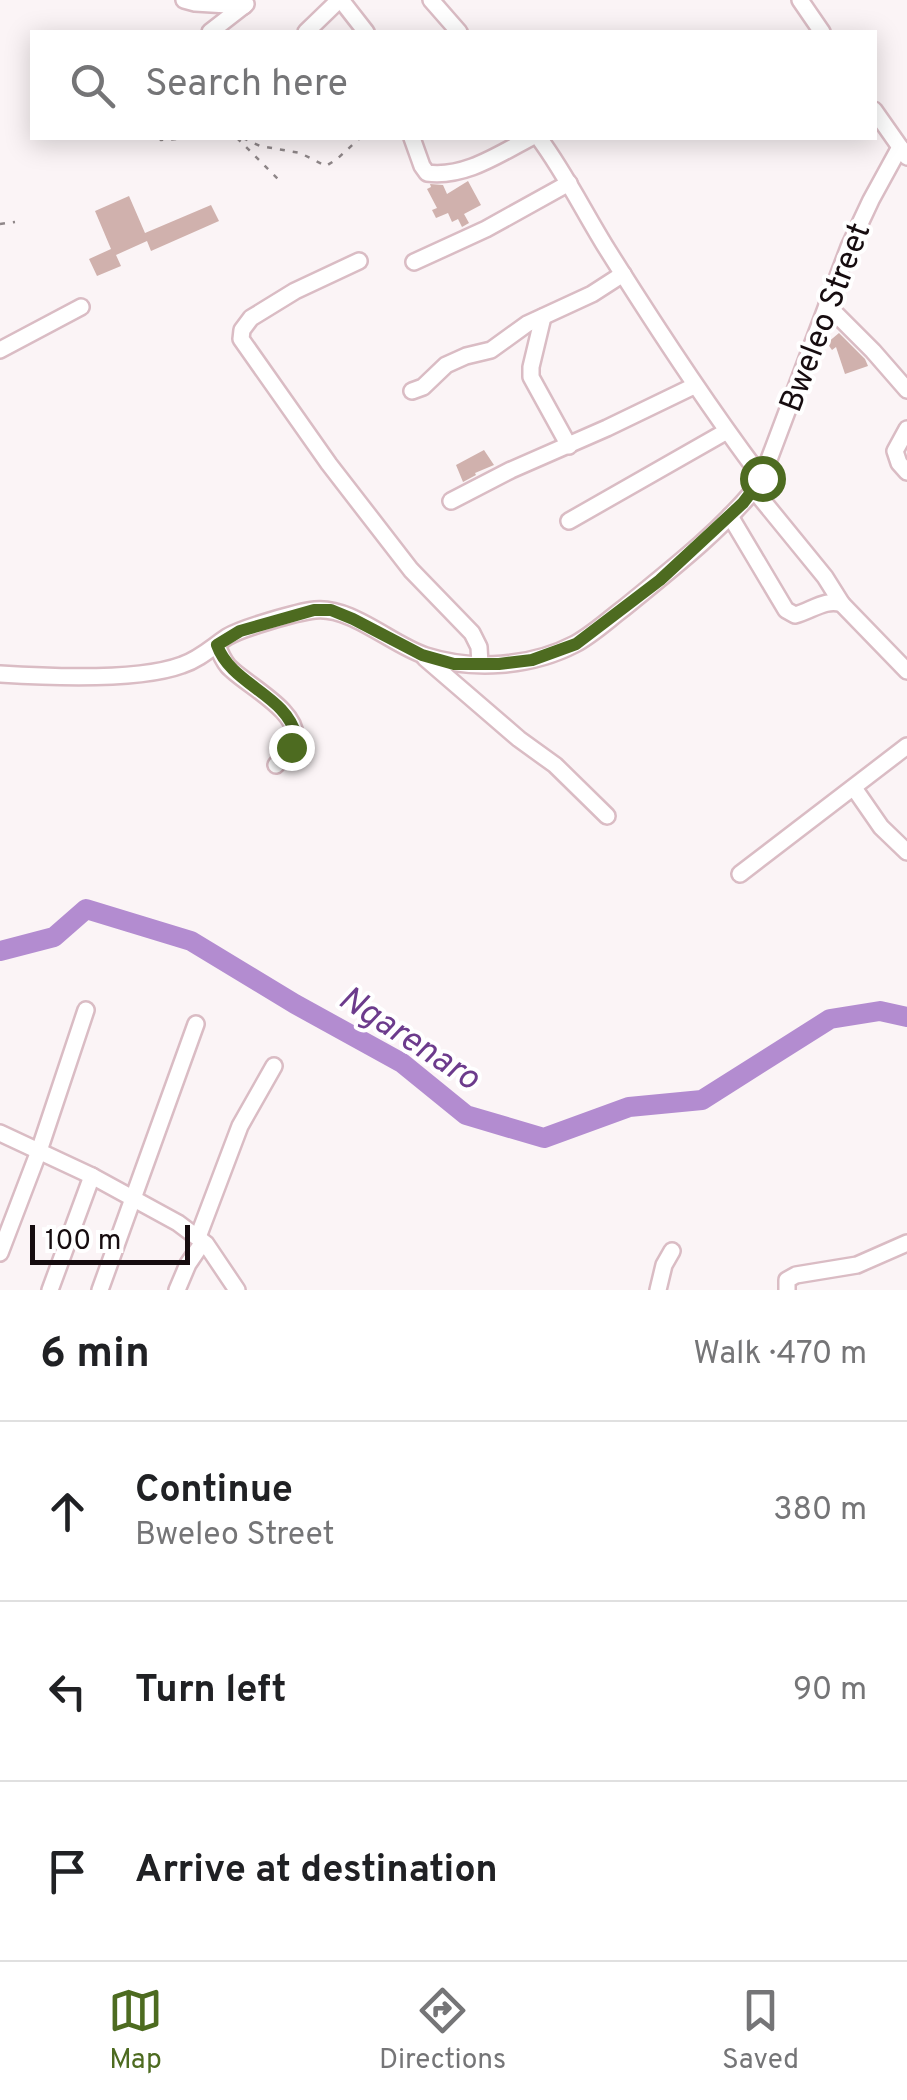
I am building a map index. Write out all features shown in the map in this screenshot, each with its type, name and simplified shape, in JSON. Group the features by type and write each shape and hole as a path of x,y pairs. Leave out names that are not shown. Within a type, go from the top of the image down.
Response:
{"street":[{"path":"184,0 247,3"},
{"path":"308,30 340,0 364,30"},
{"path":"431,0 457,30"},
{"path":"800,0 821,30"},
{"path":"213,30 247,3"},
{"path":"877,114 903,152"},
{"path":"413,140 422,166 428,173 436,174 463,170 526,140"},
{"path":"540,140 758,484 842,604 907,671"},
{"name":"Bweleo Street","path":"0,674 109,675 166,670 196,659 240,631 314,610 331,610 422,655 454,664 532,660 576,644 674,568 758,484 871,200 903,152"},
{"path":"414,262 486,229 570,183"},
{"path":"359,261 251,318 241,339 329,464 411,570 472,632 480,664"},
{"path":"412,391 446,365 491,350 527,324 592,294 624,274"},
{"path":"826,305 907,390"},
{"path":"0,350 81,306"},
{"path":"543,317 531,377 569,446"},
{"path":"451,502 498,476 694,386"},
{"path":"907,429 895,454 907,472"},
{"path":"569,521 727,431"},
{"path":"730,516 786,610 795,615 826,603 842,604"},
{"path":"217,645 227,665 294,726 296,736 291,747 276,765"},
{"path":"422,655 555,765 607,816"},
{"path":"740,874 907,746"},
{"path":"854,788 881,827 907,852"},
{"path":"0,1253 86,1010"},
{"path":"100,1290 196,1024"},
{"path":"177,1290 200,1240 240,1126 274,1066"},
{"path":"0,1133 92,1176 178,1223 200,1240 237,1290"},
{"path":"50,1290 92,1176"},
{"path":"787,1290 788,1280 796,1275 856,1265 907,1243"},
{"path":"658,1290 672,1251"}],"path":[{"path":"242,140 278,179"},
{"path":"245,140 300,153 326,166 358,140"},
{"path":"0,224 15,222"}],"building":[{"path":"468,181 481,205 464,214 469,223 462,227 458,219 452,222 448,213 436,218 432,210 437,208 427,189 430,184 443,185 447,194"},
{"path":"129,196 145,233 211,205 219,221 151,251 147,241 116,255 121,266 97,276 89,259 111,249 95,211"},
{"path":"839,333 868,366 845,374 836,347 832,350 827,343"},
{"path":"484,450 494,465 463,482 456,465"}],"waterway":[{"name":"Ngarenaro","path":"0,951 54,937 86,909 191,941 402,1063 466,1115 544,1138 629,1107 702,1100 830,1019 880,1011 907,1017"}],"route":[{"path":"291,747 296,736 290,719 227,665 217,645 226,638 314,610 331,610 422,655 454,664 532,660 576,644 660,580 743,503 762,478"}]}
